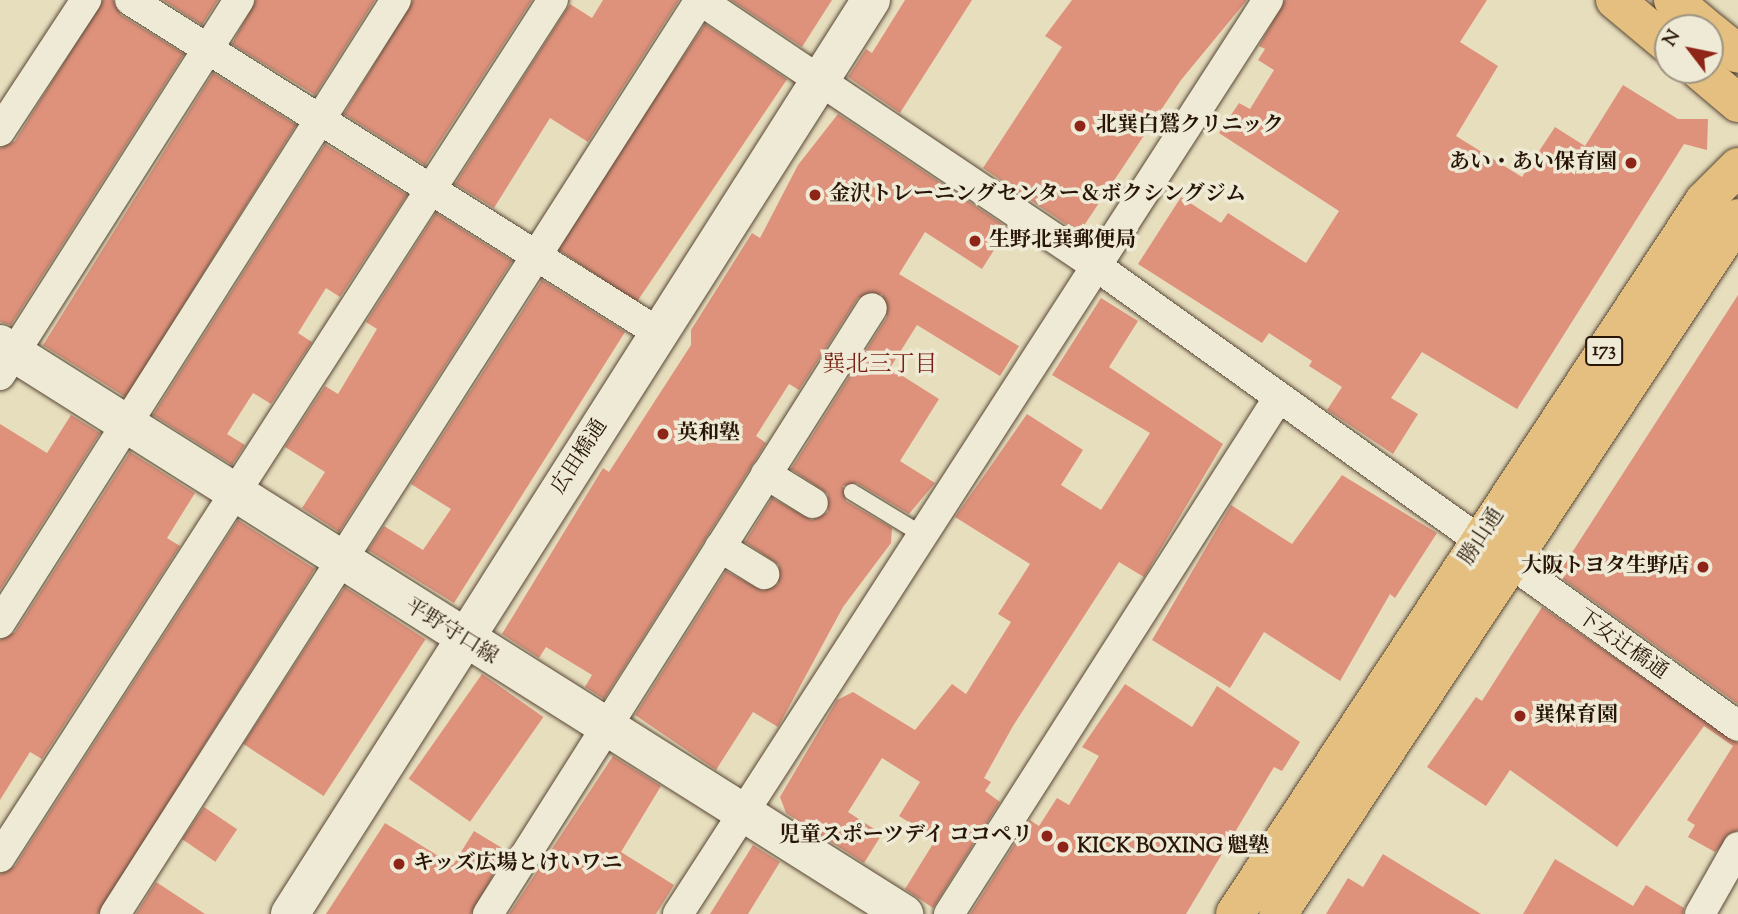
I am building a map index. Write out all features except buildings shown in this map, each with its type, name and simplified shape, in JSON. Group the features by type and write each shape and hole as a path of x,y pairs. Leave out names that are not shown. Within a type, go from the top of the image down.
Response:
{"main road":[{"path":"1615,0 1654,32"},
{"path":"1672,0 1689,14"},
{"path":"1724,43 1738,54"},
{"path":"1716,84 1738,103"},
{"name":"勝山通","path":"1278,914 1709,194 1738,167"},
{"name":"勝山通","path":"1235,914 1492,553 1738,218"}],"street":[{"path":"0,131 86,0"},
{"path":"130,0 659,333"},
{"path":"5,357 239,0"},
{"path":"0,624 396,0"},
{"path":"0,857 553,0"},
{"path":"115,914 700,0"},
{"name":"下女辻橋通","path":"700,0 822,76 1095,265 1492,553 1738,726"},
{"name":"広田橋通","path":"290,914 871,0"},
{"path":"678,914 1268,0"},
{"path":"488,914 872,307"},
{"name":"平野守口線","path":"5,357 127,423 463,640 744,811 904,914"},
{"path":"949,914 1279,397"},
{"path":"766,474 813,503"},
{"path":"720,547 764,574"},
{"path":"1700,914 1738,847"}],"lane":[{"path":"852,492 921,534"}],"place":[{"name":"北巽白鷲クリニック","path":"1080,126"},
{"name":"あい・あい保育園","path":"1631,163"},
{"name":"金沢トレーニングセンター＆ボクシングジム","path":"815,195"},
{"name":"生野北巽郵便局","path":"975,241"},
{"name":"英和塾","path":"663,434"},
{"name":"大阪トヨタ生野店","path":"1703,567"},
{"name":"巽保育園","path":"1520,716"},
{"name":"児童スポーツデイ ココペリ","path":"1047,836"},
{"name":"KICK BOXING 魁塾","path":"1063,847"},
{"name":"キッズ広場とけいワニ","path":"399,864"}],"district":[{"name":"巽北三丁目","path":"880,366"}]}
